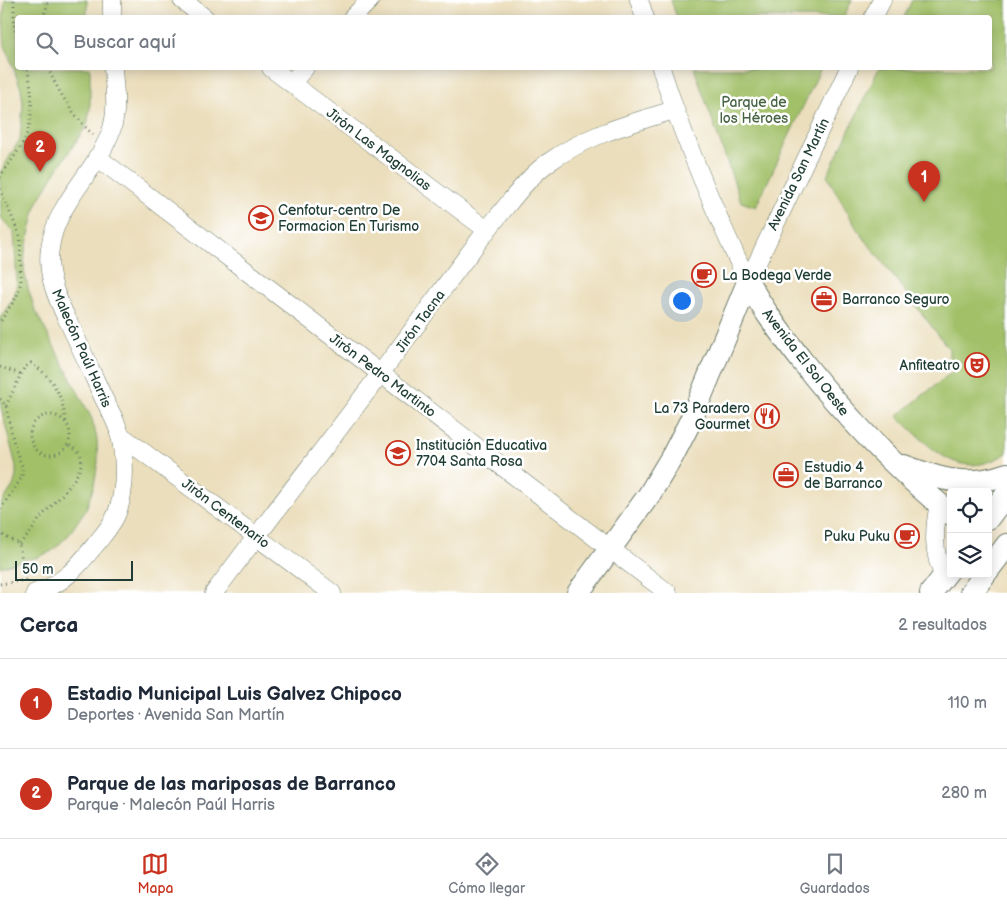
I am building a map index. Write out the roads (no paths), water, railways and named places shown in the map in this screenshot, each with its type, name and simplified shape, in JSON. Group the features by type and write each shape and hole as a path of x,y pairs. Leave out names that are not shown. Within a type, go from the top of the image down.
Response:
{"main road":[{"name":"Avenida El Sol Oeste","path":"748,282 773,324 835,402 889,460 945,509"},
{"path":"578,593 649,495 673,455 691,420 748,282"},
{"path":"889,460 930,476 957,482 986,481 1007,474"},
{"path":"992,513 1007,493"},
{"path":"992,564 1001,549"},
{"path":"971,593 982,578"}],"street":[{"path":"112,0 112,15"},
{"path":"182,0 201,15"},
{"path":"355,15 370,0"},
{"path":"639,0 644,15"},
{"path":"874,15 882,0"},
{"name":"Malecón Paúl Harris","path":"113,70 115,110 112,127 101,150 59,218 50,248 50,274 57,298 119,434"},
{"name":"Jirón Las Magnolias","path":"274,70 487,230"},
{"path":"291,83 303,70"},
{"name":"Avenida El Sol Oeste","path":"662,70 674,110 718,218 748,282"},
{"name":"Avenida San Martín","path":"748,282 848,70"},
{"name":"Jirón Tacna","path":"214,593 256,535 516,194 548,163 583,142 618,127 674,110"},
{"name":"Jirón Pedro Martinto","path":"101,150 381,373 668,593"},
{"path":"30,584 49,589 65,578 84,559 117,515 122,493 124,470 119,434"},
{"name":"Jirón Centenario","path":"119,434 332,593"},
{"path":"942,578 934,536 945,509"}],"place":[{"name":"Parque de las mariposas de Barranco","path":"40,172"},
{"name":"Estadio Municipal Luis Galvez Chipoco","path":"924,202"},
{"name":"Cenfotur-centro De Formacion En Turismo","path":"261,218"},
{"name":"La Bodega Verde","path":"704,275"},
{"name":"Barranco Seguro","path":"824,299"},
{"name":"Anfiteatro","path":"977,365"},
{"name":"La 73 Paradero Gourmet","path":"767,416"},
{"name":"Institución Educativa 7704 Santa Rosa","path":"398,453"},
{"name":"Estudio 4 de Barranco","path":"786,475"},
{"name":"Puku Puku","path":"907,536"}],"park label":[{"name":"Parque de los Héroes","path":"754,110"}]}
